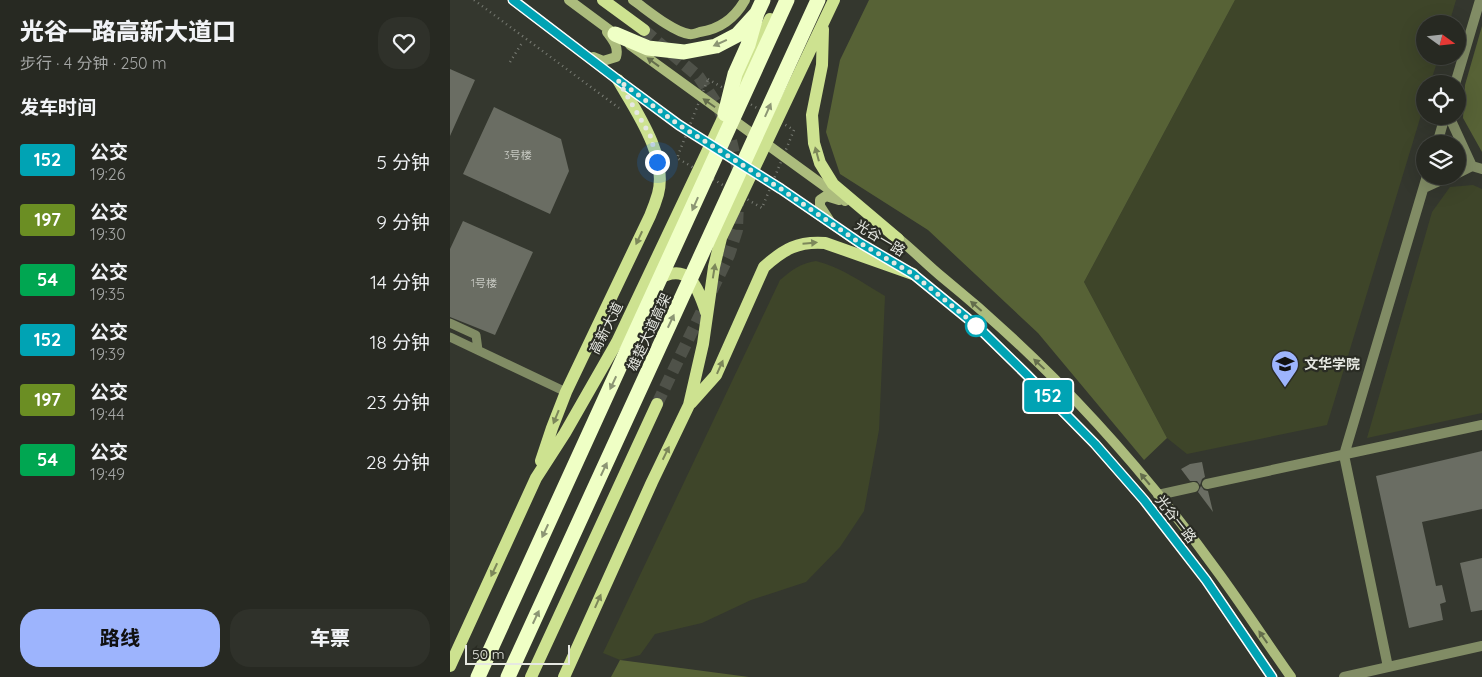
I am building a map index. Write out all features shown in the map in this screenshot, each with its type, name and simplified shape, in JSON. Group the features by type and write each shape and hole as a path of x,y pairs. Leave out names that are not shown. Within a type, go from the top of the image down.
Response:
{"highway":[{"name":"雄楚大道高架","path":"478,677 787,0"},
{"name":"雄楚大道高架","path":"508,677 818,0"},
{"path":"609,30 648,48 684,52 716,46 737,35 760,7"},
{"path":"725,114 735,74 748,45 760,7"}],"main road":[{"name":"光谷一路","path":"513,0 679,125 753,171 860,243 913,274 985,334 1101,451 1144,500 1206,580 1272,677"},
{"name":"光谷一路","path":"569,0 898,238 979,308 1053,377 1111,439 1158,495 1220,574 1291,677"},
{"path":"604,0 644,30"},
{"path":"633,0 657,18 689,34 714,30 728,21 741,8 745,0"},
{"name":"高新大道","path":"450,666 536,478 565,433 617,342 779,0"},
{"path":"564,677 689,405 698,371 714,266 721,238 834,0"},
{"path":"823,24 822,65 812,115 814,143 820,163 833,184 898,238"},
{"path":"583,53 604,61 616,57 618,52 616,44 609,30"},
{"path":"536,478 566,392 650,216 658,193 659,172 651,137 618,80"},
{"path":"832,224 820,206 820,200 826,196 845,201"},
{"path":"689,405 716,375 764,267 793,246 810,242 825,243 913,274"},
{"path":"640,293 655,280 666,274 677,272 686,275 699,291 707,317"},
{"path":"531,677 657,404"}],"street":[{"path":"1458,75 1480,0"},
{"path":"1455,125 1477,168"},
{"path":"1388,667 1344,455 1425,185"},
{"path":"1424,188 1430,185"},
{"path":"1207,484 1482,426"},
{"path":"1158,495 1194,487"},
{"path":"1344,677 1482,646"}],"lane":[{"path":"450,323 476,335 478,350"},
{"path":"450,337 566,392"}],"path":[{"path":"474,0 620,109"},
{"path":"510,62 522,43"}],"green space":[{"path":"869,0 1235,0 1084,282 1167,438 1144,460 1038,333 928,230 840,174 826,132 840,60"},
{"path":"1235,0 1456,0 1452,15 1416,15 1416,65 1436,65 1433,75 1416,75 1416,125 1418,125 1327,425 1187,454 1167,438 1084,282"},
{"path":"1482,26 1482,152 1466,123 1466,82"},
{"path":"1473,185 1482,189 1482,413 1367,438 1432,212 1450,187"},
{"path":"816,261 843,271 885,296 879,430 864,511 840,547 806,582 751,600 702,623 655,634 640,655 620,660 603,653 780,280 806,263"},
{"path":"620,660 749,677 611,677"}],"building":[{"path":"450,69 475,80 450,136"},
{"path":"494,107 561,139 569,171 550,214 463,174"},
{"path":"463,221 533,252 495,335 450,317 450,249"},
{"path":"1482,451 1482,509 1422,522 1436,586 1442,585 1446,602 1440,604 1443,620 1409,628 1376,476"},
{"path":"1202,462 1205,477 1200,485 1197,481 1190,481 1181,469 1190,464"},
{"path":"1201,486 1204,490 1208,491 1213,512 1198,492"},
{"path":"1482,558 1482,610 1471,612 1460,563"}],"tunnel":[{"path":"644,30 699,77 718,106 730,136 738,170"},
{"path":"657,404 729,255 737,230 738,202"}],"bus line":[{"name":"152","path":"513,0 679,125 781,189 860,243 913,274 978,327 1095,444 1144,500 1206,580 1272,677"}],"place":[{"name":"文华学院","path":"1285,388"}],"route":[{"path":"657,162 651,137 618,80 679,125 781,189 860,243 913,274 978,327 976,326"}]}
